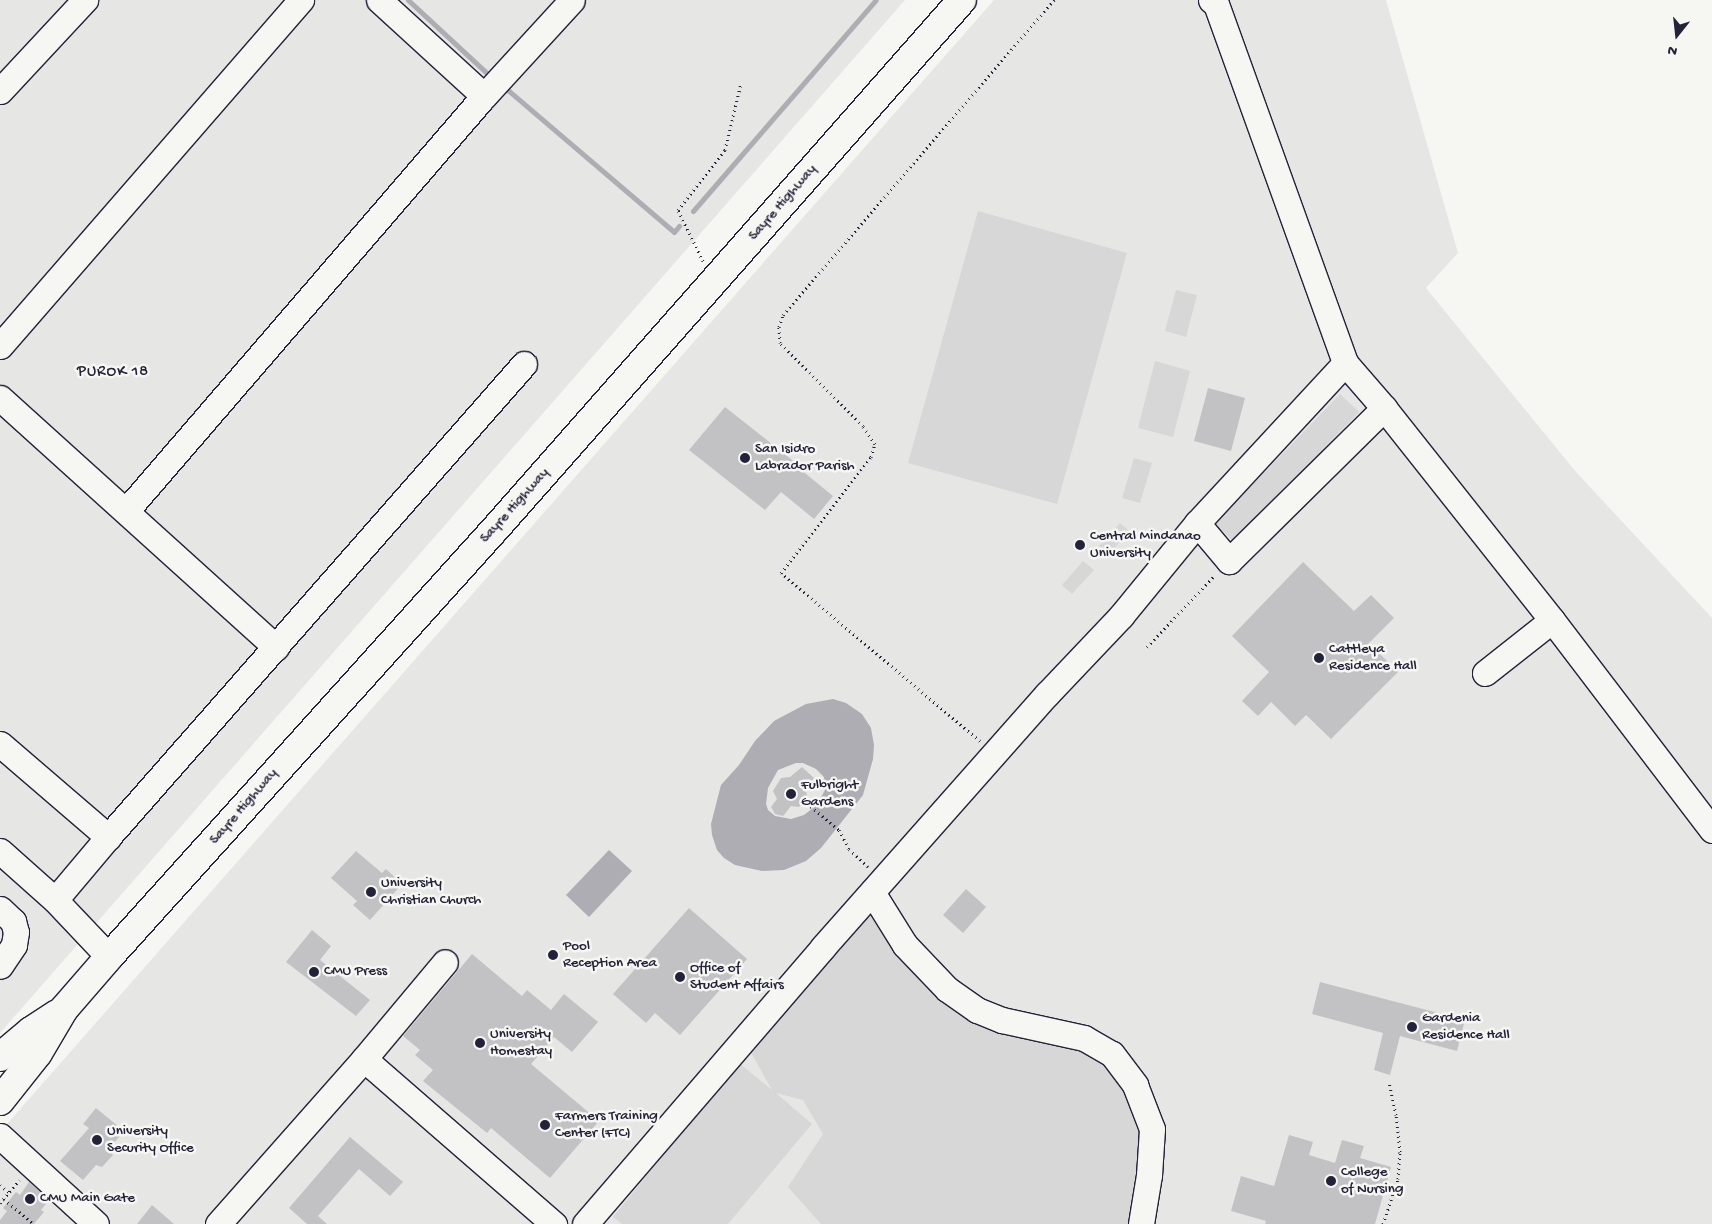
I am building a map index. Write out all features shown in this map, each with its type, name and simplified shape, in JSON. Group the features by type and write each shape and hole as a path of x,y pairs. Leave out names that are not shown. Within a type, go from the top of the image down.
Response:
{"highway":[{"name":"Sayre Highway","path":"0,1101 38,1053 64,1009 109,957 496,528 962,0"},
{"name":"Sayre Highway","path":"0,1057 31,1031 64,1009"}],"street":[{"path":"0,92 85,0"},
{"path":"0,346 301,0"},
{"path":"379,0 484,96"},
{"path":"126,511 484,96 572,0"},
{"path":"1215,1 1346,363 1384,408 1552,620 1712,830"},
{"path":"585,1224 712,1074 877,886 1047,694 1121,616 1197,523 1346,363"},
{"path":"55,900 108,837 524,364"},
{"path":"0,398 126,511 192,574 276,647"},
{"path":"1197,523 1229,560 1384,408"},
{"path":"1485,673 1552,620"},
{"path":"0,744 108,837"},
{"path":"0,851 55,900 109,957"},
{"path":"877,886 905,945 947,989 977,1010 1002,1020 1084,1038 1112,1054 1135,1085 1152,1129 1149,1175 1141,1224"},
{"path":"0,909 13,921 16,932 14,945 0,966"},
{"path":"218,1224 364,1060 445,962"},
{"path":"364,1060 554,1224"},
{"path":"0,1136 96,1224"}],"path":[{"path":"995,754 781,573 871,456 875,444 863,426 780,343 779,327 783,315 1054,0"},
{"path":"713,282 678,210 725,150 741,83"},
{"path":"1147,647 1229,560"},
{"path":"806,803 839,830 849,849 877,886"},
{"path":"1383,1224 1398,1179 1400,1152 1396,1115 1388,1082"},
{"path":"0,1203 31,1165"},
{"path":"0,1185 9,1192"},
{"path":"4,1198 34,1224"}],"shaded area":[{"path":"0,0 905,0 0,1033"},
{"name":"Central Mindanao University","path":"994,0 1386,0 1458,253 1426,288 1576,472 1712,618 1712,1224 0,1224 0,1132"},
{"path":"978,211 1127,253 1057,504 908,463"},
{"path":"1176,290 1197,295 1186,337 1165,331"},
{"path":"1155,361 1190,371 1173,437 1138,428"},
{"path":"1340,394 1359,412 1234,542 1215,524"},
{"path":"1134,458 1152,463 1140,503 1122,498"},
{"path":"1120,523 1129,531 1109,555 1099,546"},
{"path":"1083,561 1094,570 1072,594 1062,585"},
{"path":"833,699 846,703 862,714 871,728 874,745 873,759 863,795 821,848 806,861 784,870 762,871 735,865 724,858 717,850 712,835 711,824 721,785 739,765 755,741 774,721 806,704","holes":["796,763 803,763 816,769 824,777 825,790 817,805 804,815 791,819 775,816 768,810 766,804 768,788 778,770"]},
{"path":"609,850 632,871 589,917 566,895"},
{"path":"870,900 943,995 1109,1052 1152,1129 1142,1224 821,1224 788,1187 823,1134 803,1100 776,1093 812,1124 728,1224 622,1224 613,1217 739,1063 772,1090 749,1049"}],"building":[{"path":"1208,388 1245,398 1231,451 1194,441"},
{"name":"San Isidro Labrador Parish","path":"725,407 801,467 800,469 833,496 814,519 781,492 765,510 689,450"},
{"name":"Cattleya Residence Hall","path":"1303,562 1354,611 1371,595 1394,618 1369,643 1398,672 1331,739 1306,715 1295,726 1271,702 1258,716 1242,701 1269,672 1232,636"},
{"name":"Fulbright Gardens","path":"802,767 814,778 806,789 807,797 799,807 791,806 783,816 775,814 771,807 777,799 773,791 781,778 790,777"},
{"name":"University Christian Church","path":"356,851 382,873 386,869 402,884 370,920 353,905 357,901 331,878"},
{"path":"966,889 986,907 963,933 943,915"},
{"name":"Office of Student Affairs","path":"689,908 747,959 680,1035 655,1013 646,1023 613,994"},
{"name":"CMU Press","path":"312,930 331,946 320,960 370,1000 356,1016 286,962"},
{"name":"University Homestay","path":"472,954 522,996 527,990 551,1010 564,994 598,1022 572,1052 554,1037 531,1064 599,1121 550,1178 491,1128 487,1133 423,1081 433,1070 415,1055 420,1050 403,1036"},
{"name":"Gardenia Residence Hall","path":"1320,982 1465,1020 1457,1051 1400,1036 1390,1075 1374,1070 1383,1033 1312,1014"},
{"name":"University Security Office","path":"96,1108 124,1131 109,1149 113,1155 102,1167 96,1165 83,1180 60,1161 89,1128 83,1124"},
{"name":"College of Nursing","path":"1289,1135 1313,1142 1309,1155 1335,1163 1342,1140 1364,1146 1360,1158 1391,1167 1375,1224 1265,1224 1266,1221 1231,1211 1241,1176 1274,1186"},
{"path":"350,1137 403,1182 390,1196 359,1169 318,1216 327,1224 307,1224 289,1208"},
{"name":"CMU Main Gate","path":"29,1182 49,1200 41,1210 44,1212 34,1224 0,1224 0,1220 7,1211 3,1208 16,1192 20,1195"},
{"path":"152,1205 174,1224 137,1224"}],"waterway":[{"path":"408,0 488,74"},
{"path":"693,211 876,0"},
{"path":"502,85 674,232 679,226"}],"place":[{"name":"San Isidro Labrador Parish","path":"745,458"},
{"name":"Central Mindanao University","path":"1080,545"},
{"name":"Cattleya Residence Hall","path":"1319,658"},
{"name":"Fulbright Gardens","path":"791,794"},
{"name":"University Christian Church","path":"371,892"},
{"name":"Pool Reception Area","path":"553,955"},
{"name":"CMU Press","path":"314,972"},
{"name":"Office of Student Affairs","path":"680,977"},
{"name":"Gardenia Residence Hall","path":"1412,1027"},
{"name":"University Homestay","path":"480,1043"},
{"name":"Farmers Training Center (FTC)","path":"545,1125"},
{"name":"University Security Office","path":"97,1140"},
{"name":"College of Nursing","path":"1331,1181"},
{"name":"CMU Main Gate","path":"30,1199"}],"district":[{"name":"PUROK 18","path":"113,373"}]}
